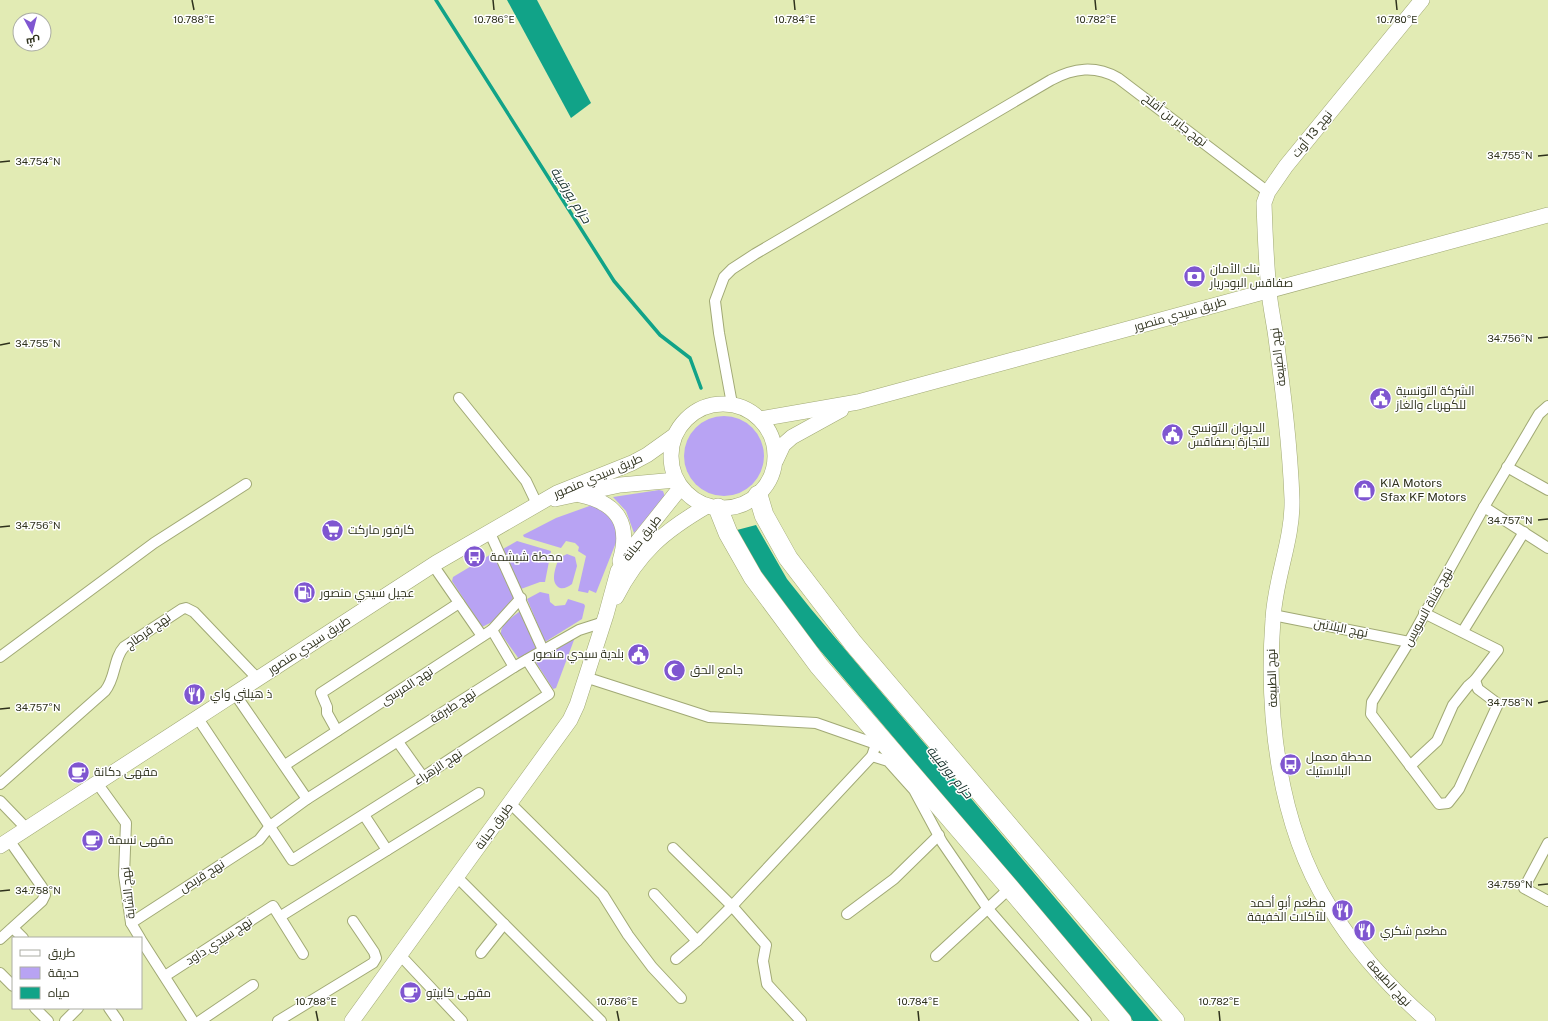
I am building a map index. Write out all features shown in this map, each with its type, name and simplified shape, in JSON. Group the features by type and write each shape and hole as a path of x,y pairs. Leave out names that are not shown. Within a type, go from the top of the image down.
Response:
{"highway":[{"path":"758,495 764,515 788,558 853,644 1175,1021"},
{"path":"712,507 753,577 819,666 879,742 1010,888 1116,1019"}],"main road":[{"name":"نهج 13 أوت","path":"1269,291 1264,203 1268,192 1286,166 1422,0"},
{"name":"طريق سيدي منصور","path":"760,419 858,402 1548,215"},
{"name":"نهج الطبيعة","path":"1269,291 1276,336 1292,497 1290,531 1273,615 1270,657 1277,754 1286,798 1302,848 1329,906 1368,962 1399,996 1428,1021"},
{"name":"طريق سيدي منصور","path":"776,460 783,445 792,437 830,415 858,402"},
{"path":"732,404 745,408 760,419 772,438 776,460 770,479 758,495 742,505 730,508 712,507 692,498 679,483 671,458 675,435 685,420 695,412 713,405 732,404"},
{"name":"طريق سيدي منصور","path":"4,843 433,565 539,503 573,485 632,463 647,455 675,435"},
{"name":"طريق سيدي منصور","path":"539,503 620,485 679,483"},
{"name":"طريق حبانة","path":"352,1021 511,804 570,720 577,705 605,619 618,571 679,483"},
{"path":"579,495 603,502 618,516 625,535 618,571"},
{"name":"طريق حبانة","path":"605,619 642,556 677,523 712,507"}],"street":[{"name":"نهج جابر بن أفلح","path":"732,404 719,333 715,301 720,285 732,269 1051,80 1073,70 1098,70 1118,78 1268,192"},
{"path":"459,398 526,481 539,503"},
{"name":"نهج قناة السويس","path":"1475,680 1478,689 1498,704 1459,789 1448,803 1439,804 1371,714 1372,702 1409,642 1507,467 1544,416 1548,406"},
{"path":"1507,467 1548,490"},
{"path":"0,657 154,543 246,484"},
{"path":"1484,507 1548,548"},
{"path":"489,531 544,650"},
{"path":"1463,631 1524,532"},
{"path":"433,565 482,636"},
{"name":"نهج المرسى","path":"285,765 492,630 520,598"},
{"path":"337,731 327,713 327,707 320,693 459,602"},
{"name":"نهج قرطاج","path":"0,784 105,691 111,683 119,655 124,647 182,609 186,608 194,612 258,679"},
{"path":"1410,766 1437,741 1453,705 1498,650 1463,631 1424,613"},
{"name":"نهج البلاتين","path":"1273,615 1409,642"},
{"name":"نهج طبرقة","path":"307,799 514,667 579,630 605,619"},
{"path":"492,630 514,667"},
{"name":"نهج الزهراء","path":"270,826 292,860 423,777 549,694 527,660"},
{"path":"585,677 709,717 810,722 879,742 872,756 732,906 697,941 676,959"},
{"path":"235,694 307,799"},
{"path":"197,717 270,826"},
{"path":"398,742 423,777"},
{"path":"872,756 888,761 914,790 938,835 988,909 1086,1021"},
{"name":"نهج الشابة","path":"97,783 126,823 124,875 130,923 139,937"},
{"path":"303,954 281,916 479,793"},
{"name":"نهج قربص","path":"130,923 259,840 270,826 307,799"},
{"path":"0,801 26,828"},
{"path":"511,804 603,895 628,935 652,967 681,998"},
{"path":"364,815 387,850"},
{"path":"847,914 894,879 938,835"},
{"path":"0,939 42,902 45,895 42,887 4,843"},
{"path":"1548,843 1524,888 1548,901"},
{"path":"673,848 732,906 766,945 763,962 767,984 801,1021"},
{"path":"457,877 601,1021"},
{"path":"936,956 1010,888"},
{"path":"654,894 697,941"},
{"name":"نهج سيدي داود","path":"165,976 273,906 281,916"},
{"path":"282,1020 373,963 376,958 353,921"},
{"path":"481,953 504,924"},
{"path":"13,928 22,937"},
{"name":"نهج الشابة","path":"142,942 193,1021"},
{"path":"400,955 462,1021"},
{"path":"0,973 12,985"},
{"path":"200,1021 253,985"},
{"path":"36,1009 48,1021"},
{"path":"65,1021 77,1009"},
{"path":"110,1009 118,1021"}],"green space":[{"path":"724,416 739,419 752,428 761,441 764,456 761,471 752,484 739,493 724,496 709,493 696,484 687,471 684,456 687,441 696,428 709,419"},
{"path":"659,490 663,491 665,497 634,533 626,511 613,497"},
{"path":"595,504 612,520 616,530 617,540 596,593 589,590 588,593 578,591 586,556 578,551 579,547 575,543 566,541 561,548 524,537 523,535 556,518"},
{"path":"517,541 551,551 545,582 540,582 521,589 503,549"},
{"path":"493,553 514,597 494,621 482,627 452,581 453,577"},
{"path":"567,554 575,557 577,566 572,584 566,588 560,588 555,582 554,574 559,558"},
{"path":"540,592 549,594 550,602 555,606 565,605 568,599 584,604 585,606 582,619 545,642 527,599"},
{"path":"520,611 537,648 519,659 501,634 501,630 511,618"},
{"path":"568,640 574,640 556,688 553,689 535,661"}],"water":[{"path":"507,0 537,0 591,103 571,118"},
{"path":"756,525 787,579 811,609 1159,1021 1133,1021 775,597 746,549 737,530"}],"waterway":[{"name":"حزام بورقيبة","path":"436,0 614,281 660,335 690,358 701,388"}],"place":[{"name":"بنك الأمان صفاقس البودريار","path":"1195,276"},
{"name":"الشركة التونسية للكهرباء والغاز","path":"1380,398"},
{"name":"الديوان التونسي للتجارة بصفاقس","path":"1173,435"},
{"name":"KIA Motors Sfax KF Motors","path":"1364,490"},
{"name":"كارفور ماركت","path":"332,530"},
{"name":"محطة شيشمة","path":"474,557"},
{"name":"عجيل سيدي منصور","path":"305,593"},
{"name":"بلدية سيدي منصور","path":"639,654"},
{"name":"جامع الحق","path":"675,670"},
{"name":"ذ هيلثي واي","path":"194,694"},
{"name":"محطة معمل البلاستيك","path":"1291,764"},
{"name":"مقهى دكانة","path":"79,772"},
{"name":"مقهى نسمة","path":"93,840"},
{"name":"مطعم أبو أحمد للأكلات الخفيفة","path":"1342,910"},
{"name":"مطعم شكري","path":"1364,931"},
{"name":"مقهى كابيتو","path":"411,993"}]}
